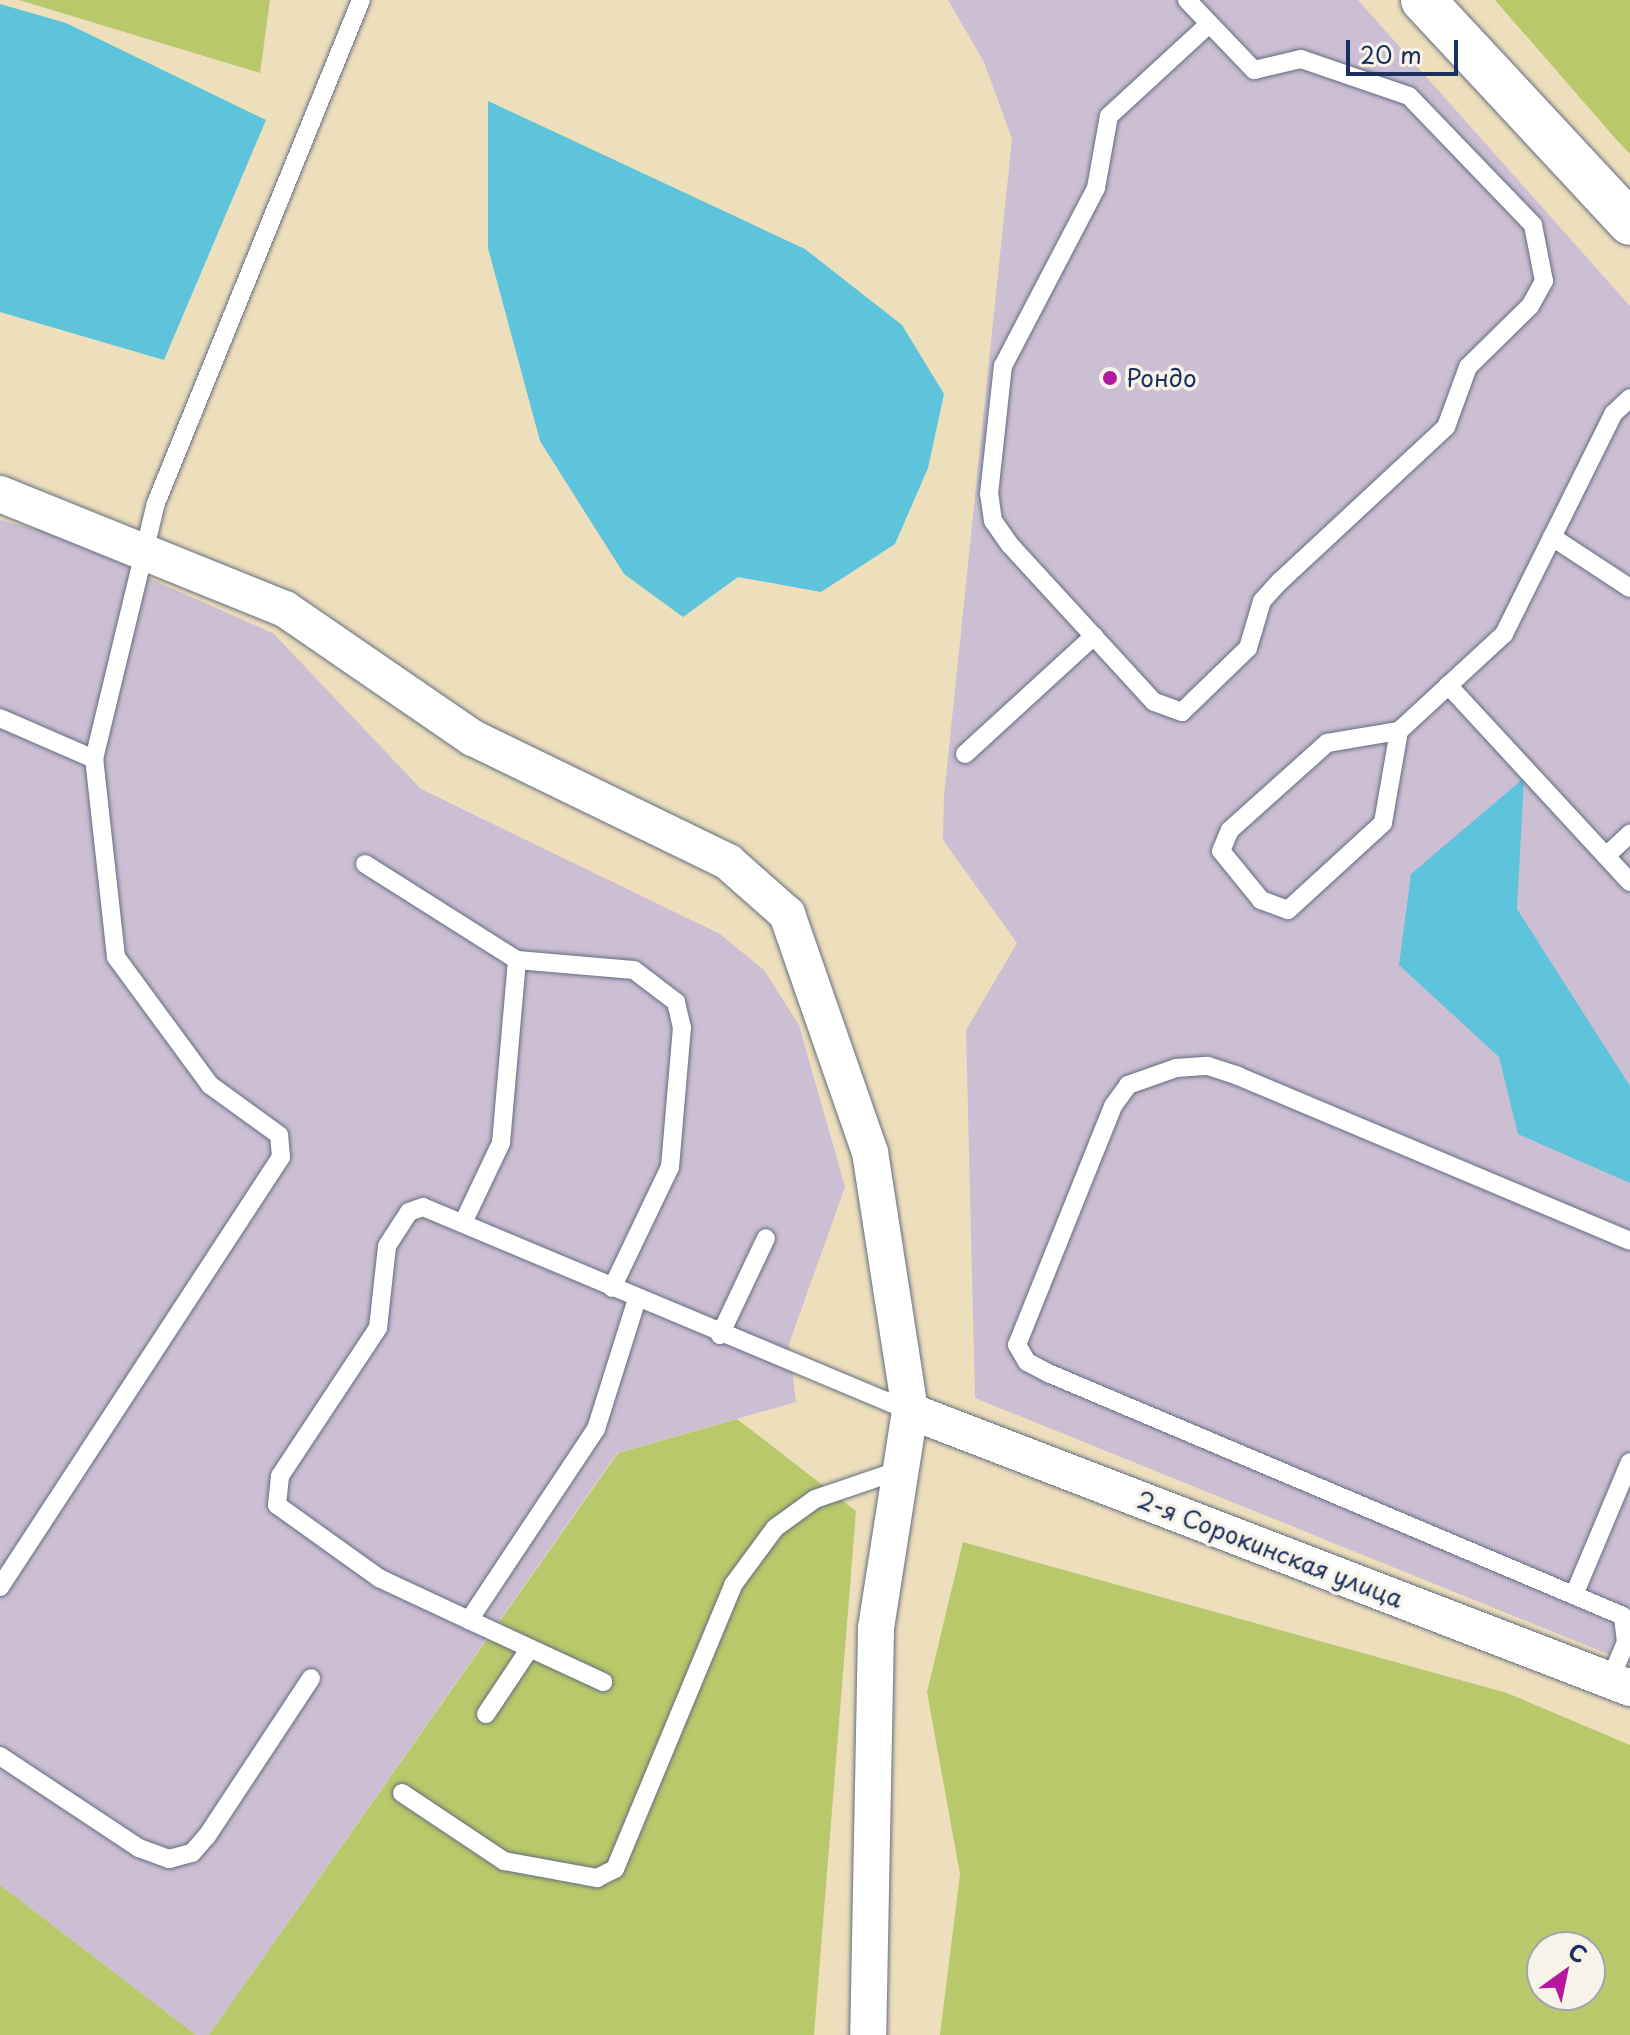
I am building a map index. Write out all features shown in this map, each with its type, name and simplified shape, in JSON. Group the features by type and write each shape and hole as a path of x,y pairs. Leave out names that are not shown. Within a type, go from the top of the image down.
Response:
{"street":[{"path":"1423,0 1630,223"},
{"path":"0,494 142,545 285,609 473,738 728,862 771,894 799,938 836,1072 870,1152 910,1411 876,1629 868,2035"},
{"name":"2-я Сорокинская улица","path":"910,1411 1620,1684"}],"lane":[{"path":"0,1587 281,1157 279,1135 210,1085 116,957 94,759 142,545 361,0"},
{"path":"1187,0 1254,70 1301,59 1409,96 1533,225 1544,281 1530,306 1468,367 1446,427 1280,581 1262,601 1248,648 1192,706 1167,711 1154,702 993,521 1003,366 1096,188 1109,116 1209,24"},
{"path":"1399,731 1383,823 1288,910 1261,900 1221,851 1230,830 1327,743 1399,731 1504,634 1613,414 1630,398"},
{"path":"1552,537 1630,588"},
{"path":"965,754 1094,636"},
{"path":"1448,685 1630,882"},
{"path":"0,718 94,759"},
{"path":"1606,856 1630,834"},
{"path":"365,864 517,960 634,970 676,1002 682,1027 670,1167 612,1288"},
{"path":"463,1223 501,1143 517,960"},
{"path":"1620,1684 1626,1642 1626,1607 1574,1595 1048,1373 1027,1362 1017,1345 1113,1106 1128,1085 1176,1068 1208,1066 1238,1076 1630,1241"},
{"path":"603,1682 379,1578 290,1518 274,1490 378,1328 381,1273 398,1224 423,1207 720,1335 910,1411"},
{"path":"720,1335 766,1238"},
{"path":"469,1620 596,1429 637,1299"},
{"path":"1574,1595 1630,1462"},
{"path":"402,1793 504,1861 597,1878 615,1869 733,1585 775,1528 815,1499 903,1469"},
{"path":"486,1714 530,1648"},
{"path":"0,1756 139,1848 169,1859 192,1853 207,1836 311,1678"}],"shaded area":[{"path":"948,0 1358,0 1630,306 1630,1663 975,1398 966,1030 1017,943 943,840 944,796 1012,139 984,62"},
{"path":"0,520 90,543 146,577 273,633 421,789 720,934 764,970 799,1025 845,1187 789,1344 796,1402 617,1453 209,2035 196,2035 0,1885"}],"green space":[{"path":"19,0 270,0 260,73"},
{"path":"1495,0 1630,0 1630,154 1615,138"},
{"path":"737,1419 856,1511 814,2035 209,2035 618,1453"},
{"path":"963,1542 1507,1693 1630,1745 1630,2035 940,2035 960,1874 927,1692"},
{"path":"0,1885 196,2035 0,2035"}],"water":[{"path":"0,4 66,23 266,120 164,360 0,312"},
{"path":"488,101 805,249 902,325 944,394 928,468 895,544 821,592 738,577 683,617 624,574 540,441 488,248"},
{"path":"1524,778 1517,909 1630,1086 1630,1183 1518,1134 1499,1057 1399,965 1411,874"}],"place":[{"name":"Рондо","path":"1110,378"}]}
